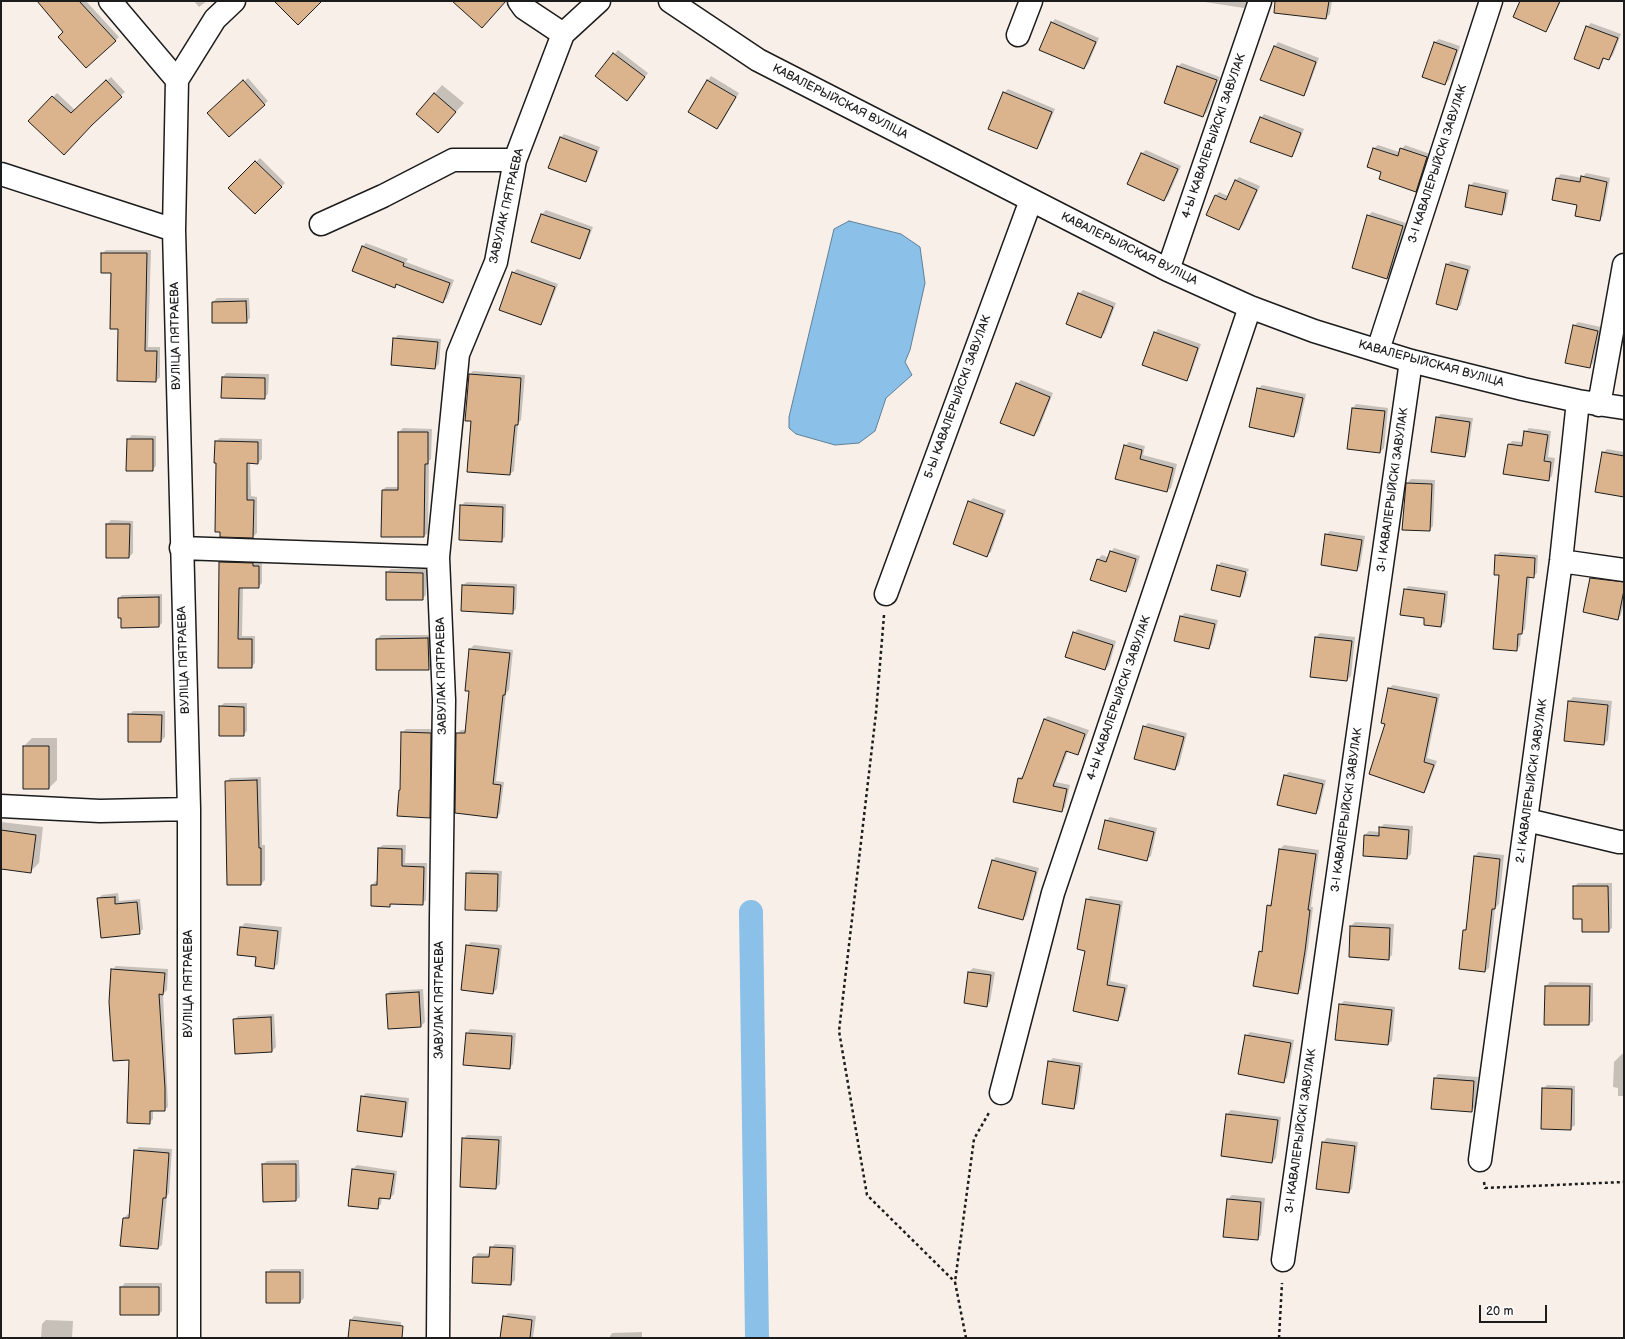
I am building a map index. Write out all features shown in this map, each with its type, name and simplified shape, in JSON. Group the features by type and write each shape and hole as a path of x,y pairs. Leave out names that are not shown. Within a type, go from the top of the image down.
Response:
{"street":[{"path":"110,1 177,80 215,19 234,1"},
{"path":"519,1 524,8 563,34 600,1"},
{"name":"КАВАЛЕРЫЙСКАЯ ВУЛІЦА","path":"670,1 758,60 1168,270 1250,307 1314,331 1411,361 1523,389 1589,403 1624,408"},
{"path":"1018,35 1031,1"},
{"name":"4-Ы КАВАЛЕРЫЙСКІ ЗАВУЛАК","path":"1168,270 1260,1"},
{"name":"3-І КАВАЛЕРЫЙСКІ ЗАВУЛАК","path":"1378,350 1491,1"},
{"name":"ЗАВУЛАК ПЯТРАЕВА","path":"438,1338 444,700 438,558 458,354 496,262 515,160 563,34"},
{"name":"ВУЛІЦА ПЯТРАЕВА","path":"177,80 174,230 181,548 189,808 189,1338"},
{"path":"321,224 383,196 453,160 515,160"},
{"path":"1,174 174,230"},
{"name":"5-Ы КАВАЛЕРЫЙСКІ ЗАВУЛАК","path":"886,594 1031,200"},
{"name":"2-І КАВАЛЕРЫЙСКІ ЗАВУЛАК","path":"1480,1160 1561,561 1589,403 1624,265"},
{"name":"4-Ы КАВАЛЕРЫЙСКІ ЗАВУЛАК","path":"1001,1093 1053,893 1250,307"},
{"name":"3-І КАВАЛЕРЫЙСКІ ЗАВУЛАК","path":"1283,1260 1411,361"},
{"path":"181,548 438,558"},
{"path":"1561,561 1624,570"},
{"path":"1,806 100,810 189,808"},
{"path":"1527,820 1624,842"}],"path":[{"path":"886,594 876,713 839,1031 866,1195 955,1282"},
{"path":"966,1338 955,1282 974,1139 1001,1093"},
{"path":"1480,1160 1485,1188 1624,1182"},
{"path":"1279,1338 1283,1260"}],"water":[{"path":"849,221 901,234 920,247 925,283 910,350 905,362 912,375 886,398 875,431 859,443 835,445 796,434 789,428 789,417 834,229"}],"building":[{"path":"37,1 79,1 116,41 86,68 58,37 63,32"},
{"path":"274,1 322,1 298,25"},
{"path":"452,1 506,1 482,28"},
{"path":"1275,1 1329,1 1326,19 1274,13"},
{"path":"1520,1 1560,1 1546,32 1513,17"},
{"path":"1051,22 1096,42 1084,69 1039,50"},
{"path":"1586,26 1618,38 1609,60 1603,58 1599,69 1574,59"},
{"path":"1434,42 1457,50 1445,85 1422,77"},
{"path":"1274,46 1316,62 1304,96 1260,80"},
{"path":"613,53 645,77 627,101 595,76"},
{"path":"1177,66 1217,80 1203,117 1164,103"},
{"path":"106,80 122,97 92,125 64,155 28,121 52,96 71,113"},
{"path":"243,80 265,105 229,137 207,113"},
{"path":"707,80 736,97 717,129 688,112"},
{"path":"1003,92 1052,112 1037,149 988,129"},
{"path":"434,93 456,112 438,133 416,114"},
{"path":"1260,117 1301,133 1292,157 1250,142"},
{"path":"560,137 597,151 586,182 548,168"},
{"path":"1373,148 1398,156 1400,148 1427,157 1416,192 1379,179 1381,172 1367,167"},
{"path":"1141,153 1178,169 1164,201 1127,184"},
{"path":"255,161 282,187 255,214 228,188"},
{"path":"1581,176 1607,182 1600,221 1575,216 1577,205 1552,200 1556,178 1580,182"},
{"path":"1235,180 1257,190 1239,230 1206,215 1215,195 1226,200"},
{"path":"1469,185 1506,193 1502,215 1465,207"},
{"path":"541,214 590,230 580,259 531,242"},
{"path":"1367,215 1403,226 1387,279 1352,268"},
{"path":"362,246 404,263 403,266 450,283 443,303 396,284 395,288 352,271"},
{"path":"101,253 147,253 145,351 157,351 156,382 117,381 118,329 110,329 111,273 101,273"},
{"path":"1446,264 1468,270 1457,310 1436,304"},
{"path":"512,272 555,287 541,325 499,310"},
{"path":"1078,293 1113,307 1101,338 1066,324"},
{"path":"246,301 247,323 212,323 212,302"},
{"path":"1573,325 1598,331 1590,368 1565,363"},
{"path":"1154,332 1198,348 1187,381 1142,365"},
{"path":"393,338 438,342 435,369 391,365"},
{"path":"469,374 521,378 518,425 515,425 510,475 467,472 471,421 465,421"},
{"path":"222,377 265,378 265,399 221,398"},
{"path":"1016,383 1050,397 1034,436 1000,423"},
{"path":"1257,388 1303,398 1294,437 1249,427"},
{"path":"1352,408 1385,411 1380,453 1347,449"},
{"path":"1436,417 1470,422 1465,457 1431,452"},
{"path":"1524,431 1548,435 1544,461 1551,462 1549,481 1503,474 1508,444 1522,446"},
{"path":"398,432 428,432 428,464 425,464 424,537 381,537 382,490 398,490"},
{"path":"127,439 153,439 153,471 126,471"},
{"path":"215,441 258,442 258,464 247,463 247,500 254,500 253,538 220,537 220,532 215,532"},
{"path":"1124,445 1142,450 1140,459 1173,468 1167,492 1115,479"},
{"path":"1602,452 1624,456 1624,497 1595,492"},
{"path":"1406,483 1432,484 1430,531 1402,530"},
{"path":"968,501 1003,514 987,557 953,544"},
{"path":"460,505 503,507 502,542 459,540"},
{"path":"106,524 130,524 129,558 106,558"},
{"path":"1325,534 1362,540 1357,571 1321,565"},
{"path":"1110,551 1136,559 1126,592 1090,580 1097,559 1106,562"},
{"path":"1495,555 1535,558 1534,578 1527,577 1522,634 1518,634 1517,651 1493,649 1499,575 1494,575"},
{"path":"219,562 253,563 253,566 259,566 259,588 239,588 238,639 252,639 252,668 218,668"},
{"path":"1217,565 1246,572 1240,597 1211,590"},
{"path":"386,572 423,573 423,600 386,600"},
{"path":"1590,578 1624,582 1624,590 1618,620 1583,612"},
{"path":"462,585 514,587 513,614 461,611"},
{"path":"1404,589 1445,594 1441,627 1424,625 1424,618 1400,615"},
{"path":"159,597 159,627 121,628 121,618 118,618 118,598"},
{"path":"1180,616 1215,624 1209,649 1174,641"},
{"path":"1073,632 1113,645 1105,670 1065,657"},
{"path":"1315,637 1352,641 1347,681 1310,677"},
{"path":"428,638 429,670 376,670 376,639"},
{"path":"469,649 510,653 505,695 503,695 493,784 501,785 497,818 455,813 456,733 465,733 469,691 465,691"},
{"path":"1388,688 1437,698 1424,762 1434,765 1424,793 1369,774 1385,724 1381,723"},
{"path":"1568,701 1608,705 1604,745 1564,741"},
{"path":"219,706 244,707 244,736 219,736"},
{"path":"128,714 162,715 161,742 128,742"},
{"path":"1044,719 1085,734 1078,755 1066,751 1053,786 1067,789 1062,812 1013,802 1018,778 1022,779"},
{"path":"1143,726 1184,737 1175,770 1134,759"},
{"path":"401,732 431,733 430,818 397,816 400,790"},
{"path":"23,746 49,746 49,789 23,789"},
{"path":"1284,775 1323,784 1316,814 1277,805"},
{"path":"257,780 259,848 261,848 261,885 227,885 225,781"},
{"path":"1105,820 1154,832 1147,861 1098,849"},
{"path":"1379,827 1409,830 1407,859 1363,856 1364,835 1379,836"},
{"path":"1,830 36,835 31,873 1,869"},
{"path":"378,848 402,849 402,866 424,867 423,905 390,904 390,907 371,906 371,885 377,885"},
{"path":"1279,849 1316,854 1308,910 1310,910 1305,951 1298,994 1253,986 1259,951 1262,952 1267,905 1271,906"},
{"path":"1474,856 1500,859 1495,909 1492,909 1485,972 1459,969 1463,930 1466,930"},
{"path":"992,860 1036,872 1023,920 978,908"},
{"path":"466,873 498,874 497,911 465,910"},
{"path":"1573,886 1608,886 1609,932 1582,932 1582,919 1573,919"},
{"path":"115,897 115,904 137,902 140,934 101,938 97,898"},
{"path":"1086,899 1120,905 1107,985 1125,988 1118,1021 1073,1011 1085,951 1077,949"},
{"path":"1350,926 1390,928 1389,960 1349,957"},
{"path":"240,927 278,931 274,969 255,966 256,957 237,955"},
{"path":"466,945 499,949 493,994 461,990"},
{"path":"111,969 165,973 163,995 159,994 165,1111 150,1111 150,1124 127,1123 129,1060 113,1061 109,1002"},
{"path":"968,972 991,975 987,1007 964,1003"},
{"path":"1545,986 1590,986 1589,1025 1544,1025"},
{"path":"419,992 421,1027 388,1029 386,994"},
{"path":"1339,1004 1392,1010 1388,1045 1335,1040"},
{"path":"271,1017 272,1052 235,1054 233,1019"},
{"path":"466,1033 512,1036 510,1069 463,1065"},
{"path":"1245,1035 1291,1043 1284,1083 1238,1074"},
{"path":"1048,1061 1080,1066 1074,1109 1042,1104"},
{"path":"1434,1078 1474,1081 1472,1112 1431,1109"},
{"path":"1542,1088 1572,1089 1571,1130 1541,1129"},
{"path":"361,1096 406,1102 402,1137 357,1131"},
{"path":"1226,1114 1278,1120 1272,1163 1221,1156"},
{"path":"462,1138 499,1140 496,1189 460,1187"},
{"path":"1322,1142 1355,1146 1349,1193 1316,1189"},
{"path":"134,1150 169,1153 166,1198 163,1198 158,1249 120,1246 123,1218 129,1218"},
{"path":"262,1164 296,1164 296,1201 263,1202"},
{"path":"352,1169 394,1174 390,1199 379,1198 378,1209 348,1206"},
{"path":"1227,1199 1261,1202 1258,1240 1223,1237"},
{"path":"490,1247 513,1248 511,1285 472,1283 473,1257 489,1257"},
{"path":"266,1272 300,1272 300,1303 266,1303"},
{"path":"120,1287 159,1287 159,1315 120,1315"},
{"path":"503,1316 532,1320 530,1338 500,1338"},
{"path":"350,1320 403,1326 402,1338 348,1338"}],"waterway":[{"path":"751,912 757,1338"}]}
